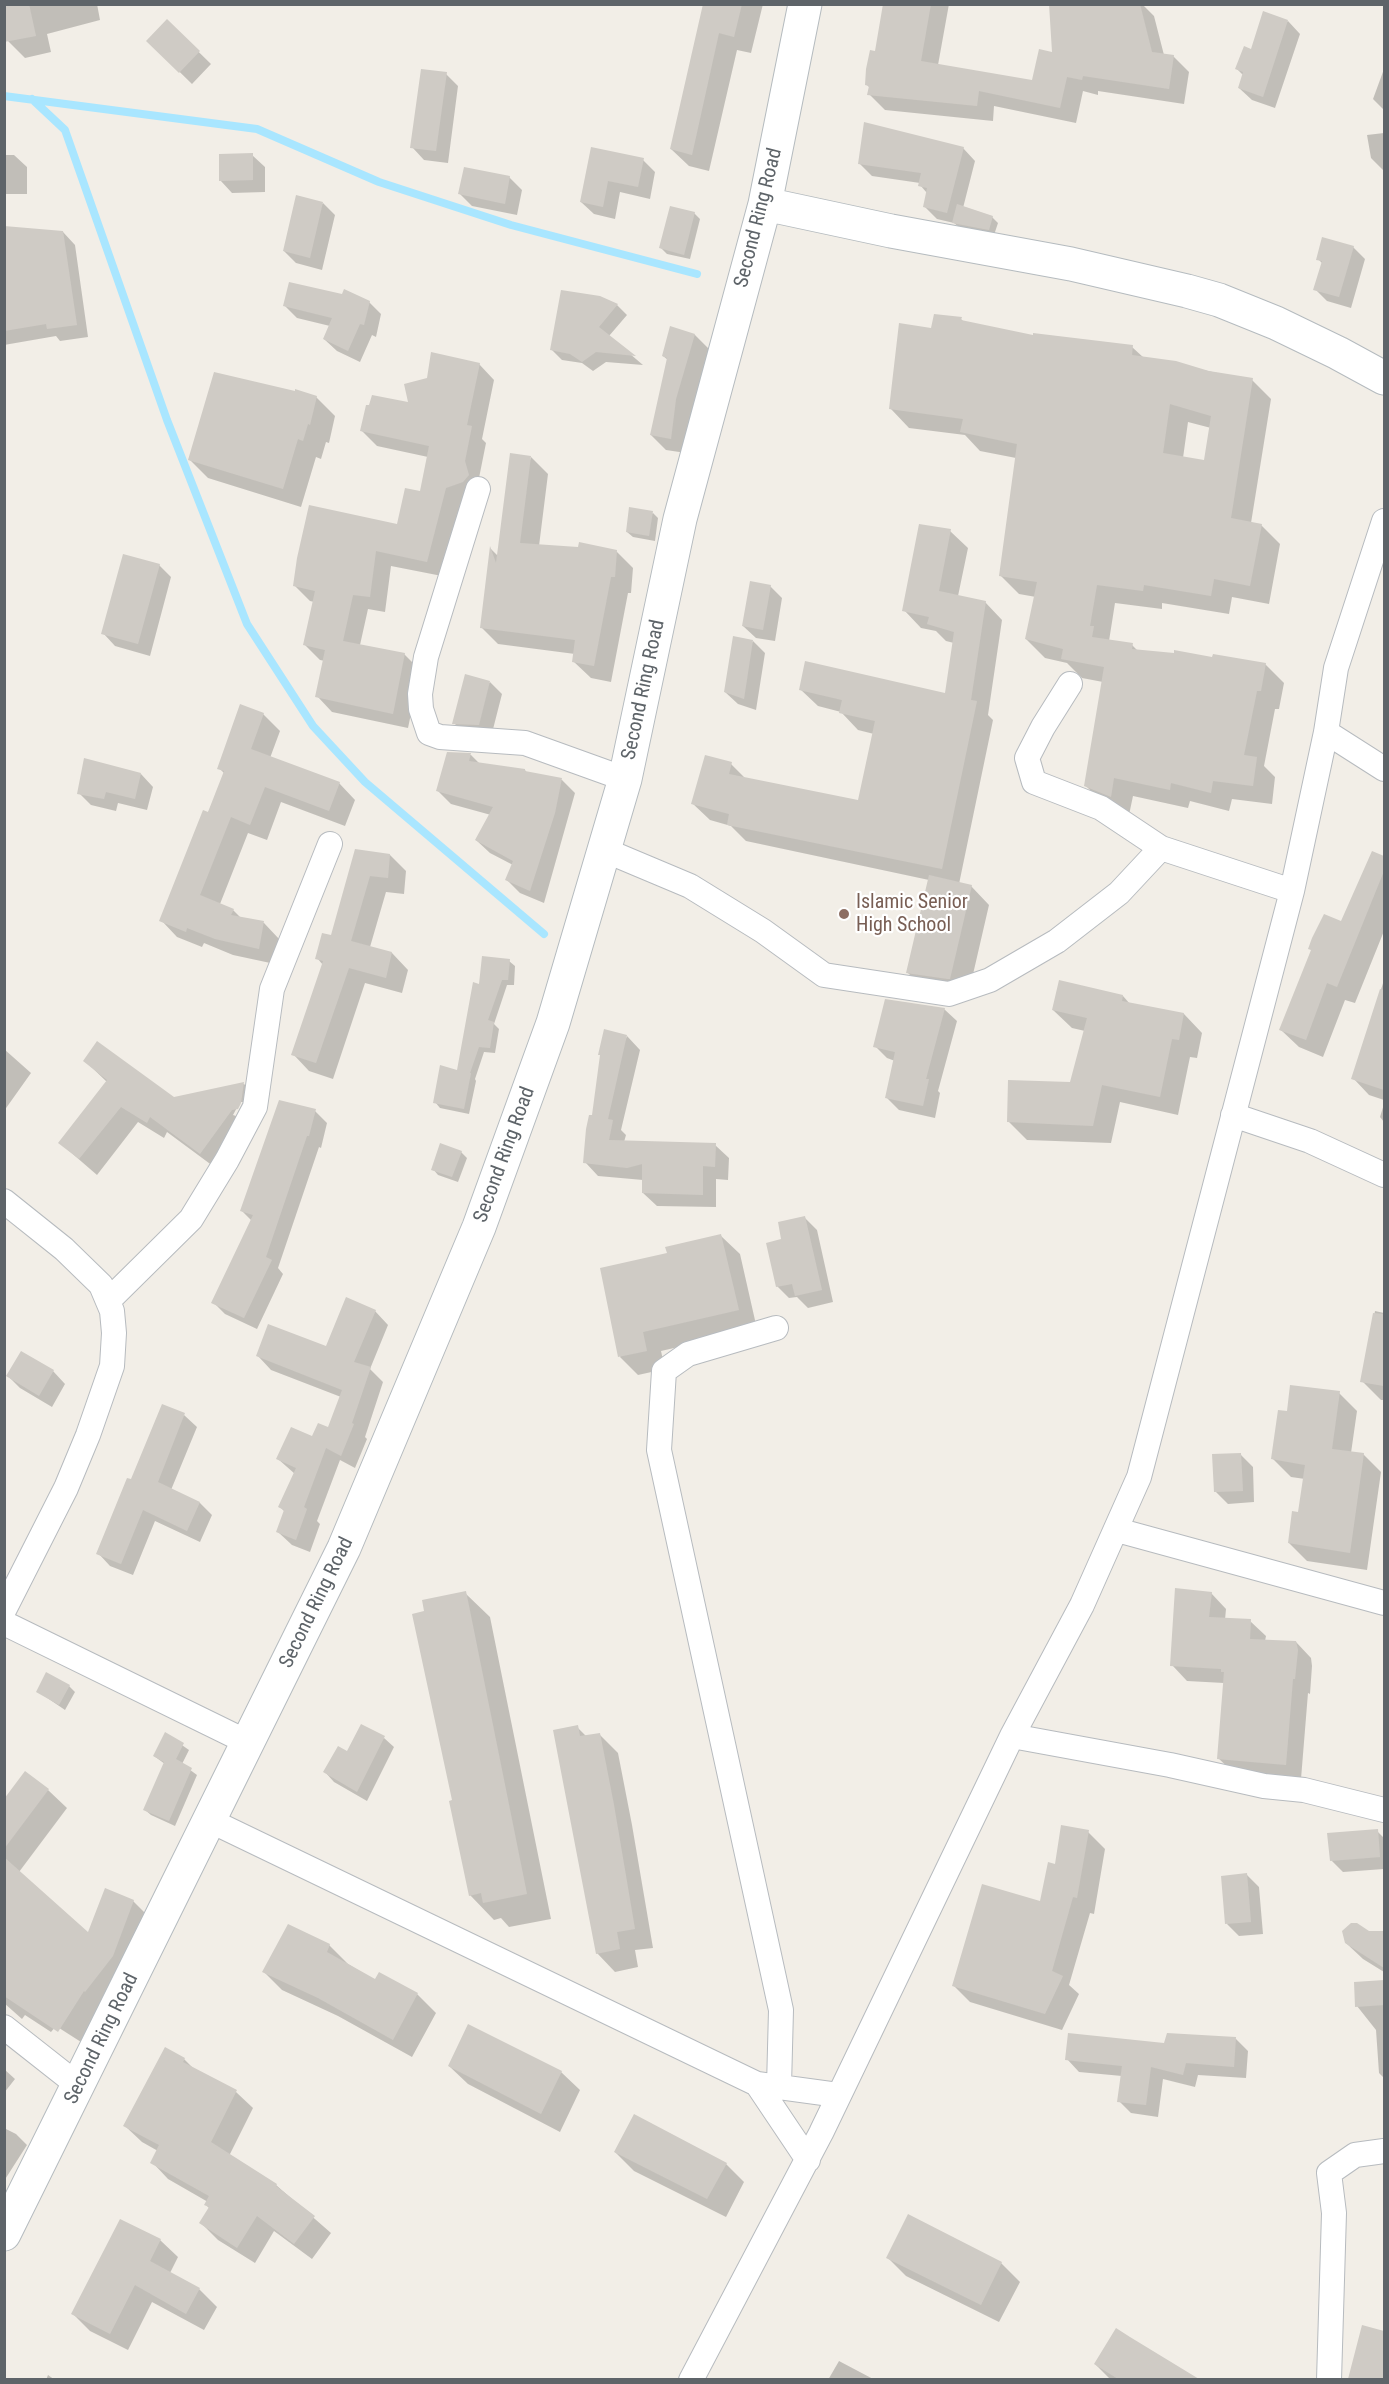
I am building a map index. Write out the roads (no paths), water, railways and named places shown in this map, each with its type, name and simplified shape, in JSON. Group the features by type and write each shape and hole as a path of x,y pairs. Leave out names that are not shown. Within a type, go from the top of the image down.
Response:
{"main road":[{"name":"Second Ring Road","path":"4,2234 344,1548 479,1227 553,1023 602,849 625,779 680,519 765,204 805,4"},
{"path":"765,204 891,231 1071,264 1219,300 1276,323 1384,378"}],"street":[{"path":"478,489 426,657 420,694 423,721 429,733 440,737 525,743 625,779"},
{"path":"691,2379 807,2160 1012,1736 1082,1605 1139,1477 1292,891 1326,732 1336,668 1384,521"},
{"path":"1070,684 1043,727 1027,759 1034,782 1101,808 1161,848 1292,891"},
{"path":"1326,732 1384,769"},
{"path":"108,1300 191,1219 227,1160 255,1107 272,989 330,844"},
{"path":"602,849 690,886 763,931 824,975 949,994 990,980 1057,941 1119,893 1161,848"},
{"path":"1233,1115 1310,1140 1384,1175"},
{"path":"4,1201 84,1267 101,1285 108,1300 114,1333 112,1366 66,1488 4,1610"},
{"path":"776,1328 688,1354 664,1371 659,1450 780,2010 768,2085 807,2160"},
{"path":"1117,1530 1384,1603"},
{"path":"4,1623 249,1743"},
{"path":"1012,1736 1170,1765 1264,1786 1304,1790 1384,1810"},
{"path":"210,1821 768,2085 838,2095"},
{"path":"4,2027 79,2086"},
{"path":"1329,2379 1334,2212 1329,2174 1355,2155 1384,2151"}],"waterway":[{"path":"4,96 257,129 379,182 511,225 697,274"},
{"path":"32,99 65,130 167,420 247,624 313,726 365,782 544,934"}],"place":[{"name":"Islamic Senior High School","path":"844,914"}]}
